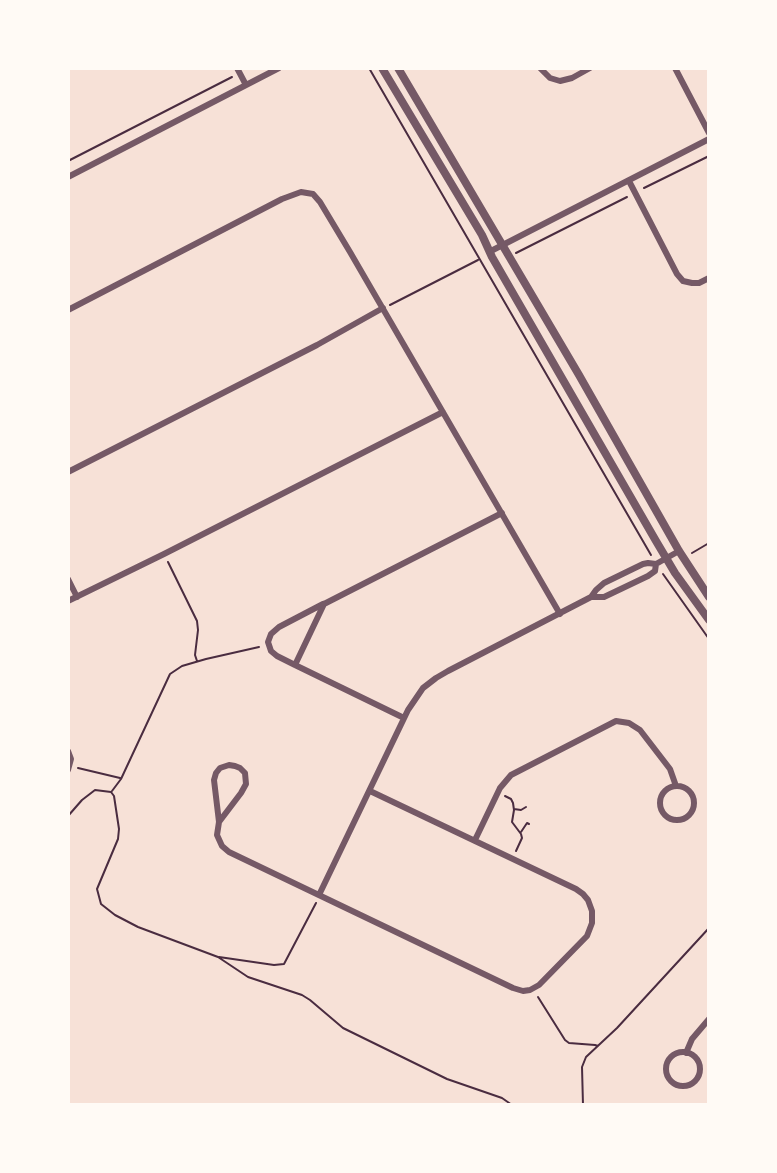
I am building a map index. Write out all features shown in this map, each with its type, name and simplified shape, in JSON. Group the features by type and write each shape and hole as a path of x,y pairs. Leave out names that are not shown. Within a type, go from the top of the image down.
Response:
{"street":[{"path":"237,68 246,85"},
{"path":"68,177 279,68"},
{"path":"382,68 482,235 489,252 666,558 709,620"},
{"path":"398,68 679,551 709,597"},
{"path":"540,68 550,78 560,81 590,68"},
{"path":"675,68 709,133"},
{"path":"489,252 709,139"},
{"path":"629,181 680,278 692,284 709,278"},
{"path":"68,310 282,199 303,191 313,194 386,307 443,412 560,614"},
{"path":"68,472 386,307"},
{"path":"68,601 443,412"},
{"path":"404,718 277,656 271,651 268,642 271,634 279,627 502,513"},
{"path":"317,899 404,718 423,688 436,678 591,597 600,586 633,569 649,563 656,564 679,551"},
{"path":"591,597 604,597 648,576 654,571 656,564"},
{"path":"68,579 77,597"},
{"path":"295,665 324,604"},
{"path":"475,840 499,788 511,775 616,721 629,723 640,730 670,769 676,786"},
{"path":"68,751 71,759 68,770"},
{"path":"219,822 246,784 245,773 235,766 223,766 215,776 219,841 229,852 317,899 513,988 530,990 539,985 587,936 592,918 591,905 576,889 370,791"},
{"path":"676,786 690,792 694,802 691,813 677,820 663,812 660,801 666,791 676,786"},
{"path":"686,1053 692,1038 709,1019"},
{"path":"686,1053 696,1059 700,1069 696,1080 687,1086 681,1086 668,1077 667,1066 676,1054 686,1053"}],"path":[{"path":"369,68 646,547"},
{"path":"68,161 230,78"},
{"path":"644,188 709,156"},
{"path":"523,249 625,198"},
{"path":"386,307 480,259"},
{"path":"692,553 709,543"},
{"path":"167,560 197,621 195,654 198,662"},
{"path":"667,582 709,639"},
{"path":"111,792 121,779 166,679 176,669 261,647"},
{"path":"78,768 121,779"},
{"path":"68,816 95,790 111,792"},
{"path":"111,792 116,804 119,829 114,849 97,889 97,896 101,904 115,915 138,928 218,957 284,964 317,899"},
{"path":"504,795 511,799 514,808 512,822 522,838 516,851"},
{"path":"514,808 521,810 526,807"},
{"path":"520,832 529,824"},
{"path":"583,1105 582,1067 586,1057 709,928"},
{"path":"218,957 248,977 302,995 343,1028 359,1037 447,1079 493,1095 512,1105"},
{"path":"538,996 565,1040 569,1043 598,1047"}]}
